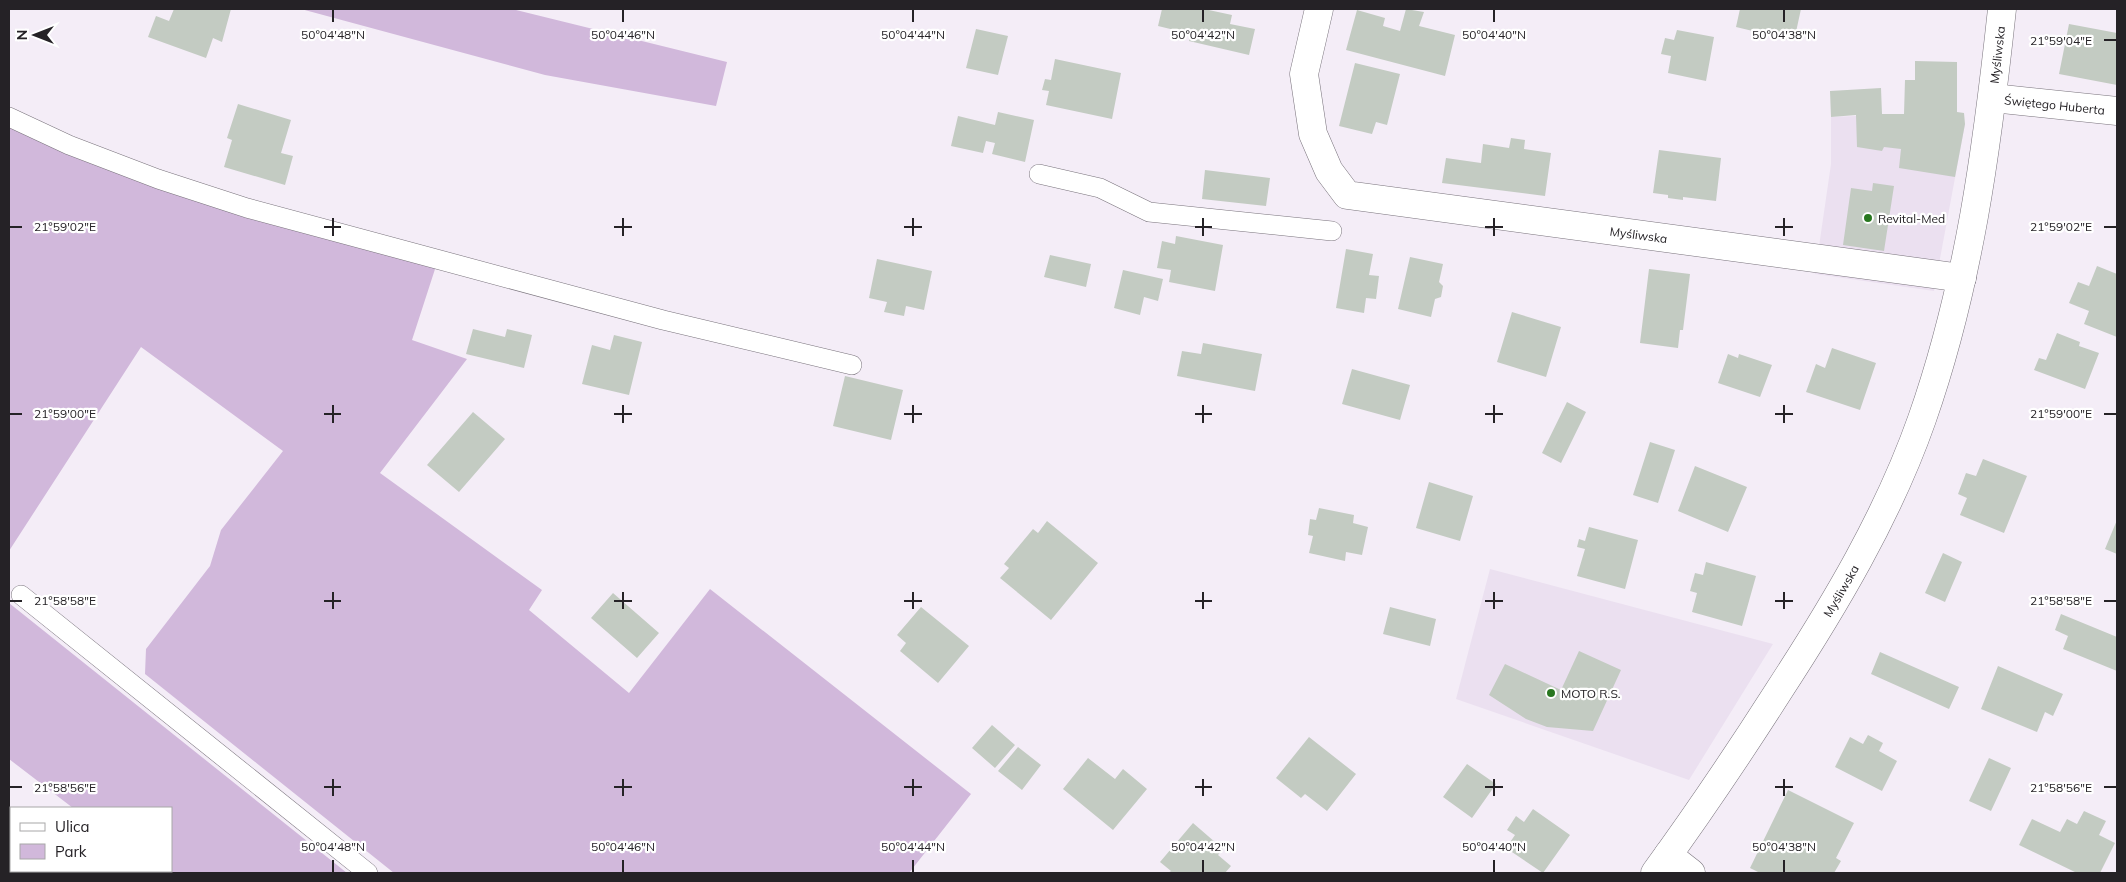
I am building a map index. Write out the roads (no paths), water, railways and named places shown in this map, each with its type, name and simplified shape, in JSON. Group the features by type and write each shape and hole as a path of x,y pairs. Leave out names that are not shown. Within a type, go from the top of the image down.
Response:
{"street":[{"name":"Myśliwska","path":"1320,9 1304,74 1313,134 1328,172 1347,195 1962,278"},
{"name":"Myśliwska","path":"1662,864 1812,639 1867,545 1922,420 1948,335 1981,190 2002,9"},
{"name":"Świętego Huberta","path":"1993,98 2117,111"},
{"path":"1662,864 1691,873"}],"lane":[{"path":"9,117 69,145 158,179 247,208 634,312 852,365"},
{"path":"1038,174 1100,188 1149,212 1332,231"},
{"path":"21,596 368,873"}],"place":[{"name":"Revital-Med","path":"1868,218"},
{"name":"MOTO R.S.","path":"1551,693"}]}
